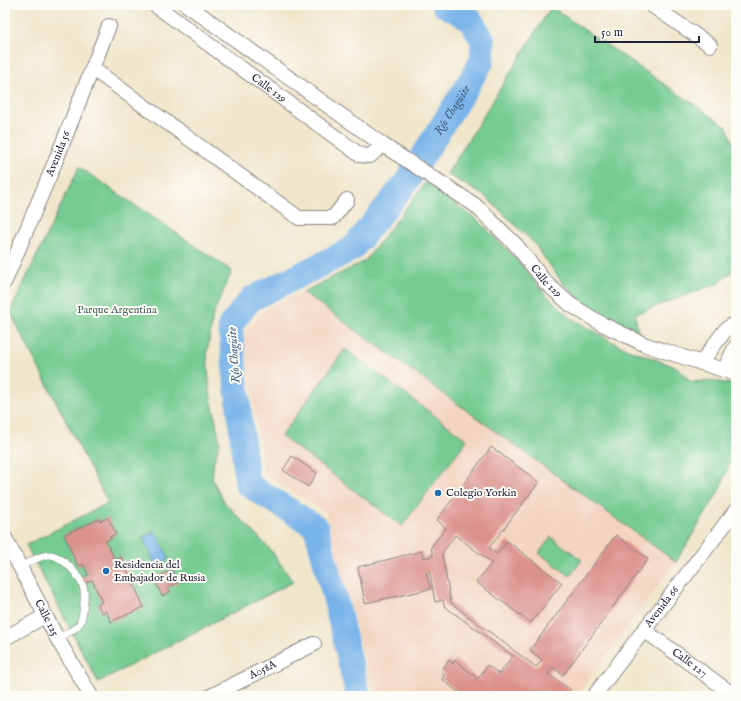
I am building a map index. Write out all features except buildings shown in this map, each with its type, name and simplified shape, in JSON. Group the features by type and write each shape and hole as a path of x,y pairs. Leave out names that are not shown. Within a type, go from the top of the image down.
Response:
{"street":[{"name":"Calle 129","path":"155,5 360,155 370,156 384,145"},
{"name":"Calle 129","path":"187,5 384,145 475,205 516,245 546,283 571,305 602,324 646,346 730,372"},
{"path":"651,5 710,45"},
{"name":"Avenida 56","path":"5,281 56,160 109,26"},
{"path":"93,69 299,218 333,218 347,200"},
{"path":"701,363 726,329 736,323"},
{"path":"730,372 736,346"},
{"name":"Avenida 66","path":"594,696 734,515"},
{"name":"Calle 125","path":"5,538 45,616 91,696"},
{"path":"5,638 45,616"},
{"name":"Calle 127","path":"644,630 735,696"},
{"name":"A058A","path":"218,695 314,644"}],"lane":[{"path":"20,567 43,556 52,555 62,560 77,575 84,590 83,612 80,622 75,628 57,638"}],"shaded area":[{"name":"Colegio Yorkin","path":"303,292 676,562 577,696 376,696 371,684 326,512 264,474 244,335 260,313 275,304"}],"green space":[{"path":"551,7 727,127 736,150 736,268 719,283 635,314 638,332 585,305 563,284 534,243 486,197 447,174"},
{"name":"Parque Argentina","path":"79,167 232,271 213,315 207,353 210,393 220,442 214,460 212,479 225,503 270,549 293,582 98,682 26,545 108,503 10,312","holes":["108,518 116,534 110,537 111,539 106,541 115,560 121,557 106,611 102,612 98,605 102,602 92,580 80,586 77,580 88,575 83,564 78,566 64,535 99,519 100,521"]},
{"path":"426,182 480,222 519,262 545,294 571,318 620,346 678,368 691,382 714,381 736,385 736,457 731,461 718,493 676,562 303,292 365,261"},
{"path":"345,349 467,440 402,526 281,436"},
{"path":"551,537 582,560 570,576 539,553"}],"water":[{"path":"155,531 169,559 156,565 143,538"}],"waterway":[{"name":"Río Chagüite","path":"358,696 337,606 316,527 247,484 230,325 251,299 352,249 405,184 482,61 483,40 469,18 444,5"}],"place":[{"name":"Colegio Yorkin","path":"438,493"},
{"name":"Residencia del Embajador de Rusia","path":"106,571"}]}
